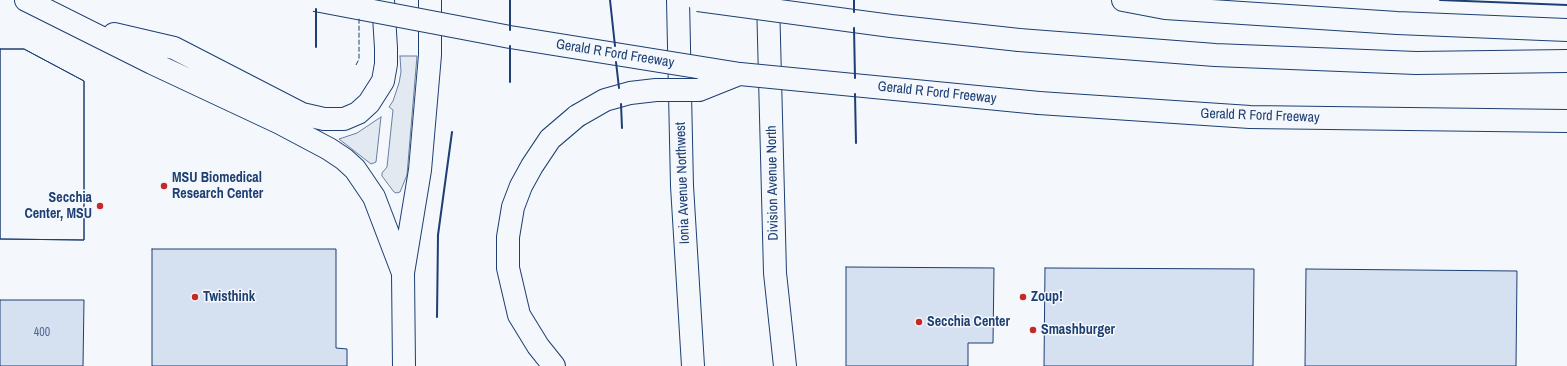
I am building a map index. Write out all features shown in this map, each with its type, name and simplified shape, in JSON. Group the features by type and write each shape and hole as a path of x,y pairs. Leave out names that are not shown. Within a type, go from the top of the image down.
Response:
{"main road":[{"path":"26,0 280,123 329,149 344,159 355,169 374,197 403,273"},
{"name":"Gerald R Ford Freeway","path":"314,0 510,38 740,74 1039,103 1250,117 1567,121"},
{"path":"74,24 174,48 302,114 324,119 344,119 358,113 368,103 383,81 386,64 383,0"},
{"path":"404,366 403,273 420,170 430,55 430,0"},
{"name":"Ionia Avenue Northwest","path":"678,0 682,186 693,366"},
{"path":"698,0 891,26 1019,40 1215,55 1401,62 1567,61"},
{"name":"Division Avenue North","path":"768,0 775,273 786,366"},
{"path":"1123,0 1165,8 1397,24 1567,30"},
{"path":"554,366 538,346 519,315 508,268 508,237 513,207 521,186 532,166 550,139 577,116 604,100 630,93 656,90 699,90 740,74"}],"shaded area":[{"path":"400,56 417,56 407,175 400,192 396,193 382,176 382,173 387,167 393,110 389,107 393,101 399,83 401,72"},
{"path":"381,117 376,162 371,164 339,139 357,133"}],"building":[{"path":"0,49 24,49 84,81 84,240 0,239"},
{"path":"0,49 24,49 84,81 84,240 0,239"},
{"path":"152,249 336,249 336,348 347,349 347,366 152,366"},
{"name":"Secchia Center","path":"846,267 994,268 993,343 968,343 968,366 846,366"},
{"path":"1045,268 1254,269 1253,366 1044,366"},
{"path":"1306,269 1517,271 1516,366 1305,366"},
{"path":"0,300 84,300 83,366 0,366"}],"fence":[{"path":"356,65 359,59 359,18"}],"wall":[{"path":"510,0 510,30"},
{"path":"610,0 615,46"},
{"path":"854,0 854,12"},
{"path":"1440,0 1567,5"},
{"path":"316,9 316,47"},
{"path":"854,28 855,78"},
{"path":"510,46 510,82"},
{"path":"616,62 619,88"},
{"path":"855,94 856,143"},
{"path":"621,104 622,128"},
{"path":"437,317 438,235 452,132"}],"place":[{"name":"MSU Biomedical Research Center","path":"164,186"},
{"name":"Secchia Center, MSU","path":"100,206"},
{"name":"Twisthink","path":"195,297"},
{"name":"Zoup!","path":"1023,297"},
{"name":"Secchia Center","path":"919,322"},
{"name":"Smashburger","path":"1033,330"}]}
